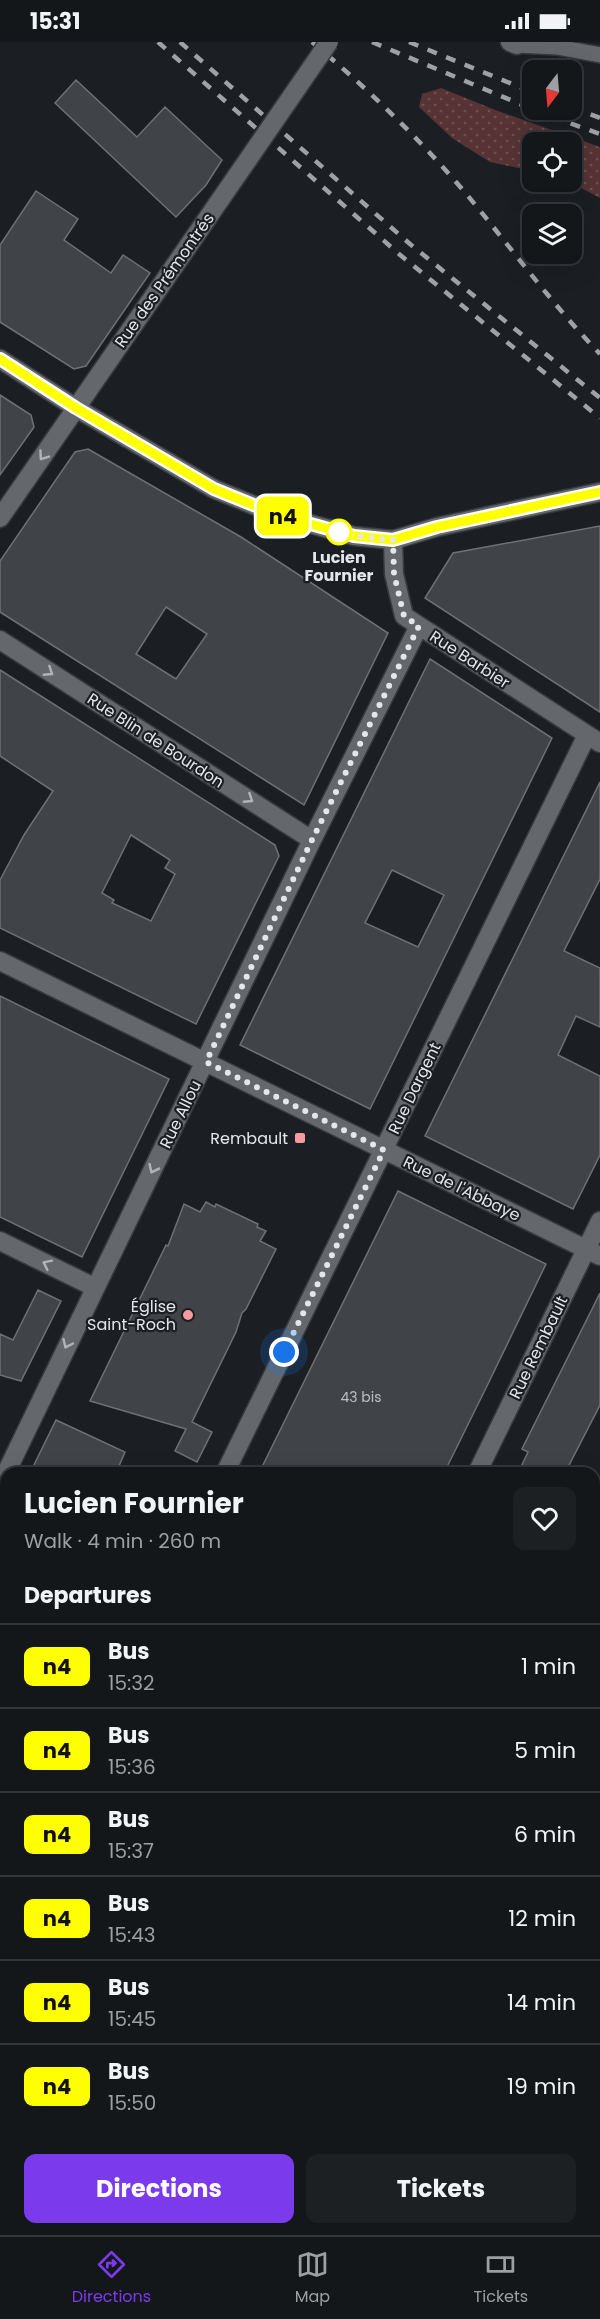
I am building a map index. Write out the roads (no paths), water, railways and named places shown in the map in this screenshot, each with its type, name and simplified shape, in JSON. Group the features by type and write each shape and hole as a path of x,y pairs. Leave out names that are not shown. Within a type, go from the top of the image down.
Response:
{"street":[{"name":"Rue des Prémontrés","path":"0,518 329,42"},
{"path":"0,359 76,408 214,489 278,515 354,536 393,540 437,527 600,492"},
{"name":"Rue Barbier","path":"393,540 394,574 404,616 593,739"},
{"name":"Rue Allou","path":"9,1467 312,840 419,626"},
{"name":"Rue Blin de Bourdon","path":"0,640 312,840"},
{"name":"Rue Dargent","path":"228,1467 384,1150 593,739"},
{"name":"Rue de l'Abbaye","path":"0,961 593,1253"},
{"name":"Rue Rembault","path":"480,1467 593,1253 600,1221"},
{"path":"0,1242 94,1287"}],"lane":[{"path":"514,44 557,47 600,55"}],"railway":[{"path":"158,42 399,254 600,418"},
{"path":"180,42 410,244 600,398"},
{"path":"312,42 374,97 432,155 565,316 600,354"},
{"path":"372,42 522,105"},
{"path":"409,42 522,88"},
{"path":"582,111 600,118"},
{"path":"561,120 600,134"}],"place":[{"name":"Lucien Fournier","path":"339,532"},
{"name":"Rembault","path":"300,1138"},
{"name":"Église Saint-Roch","path":"188,1315"}]}
